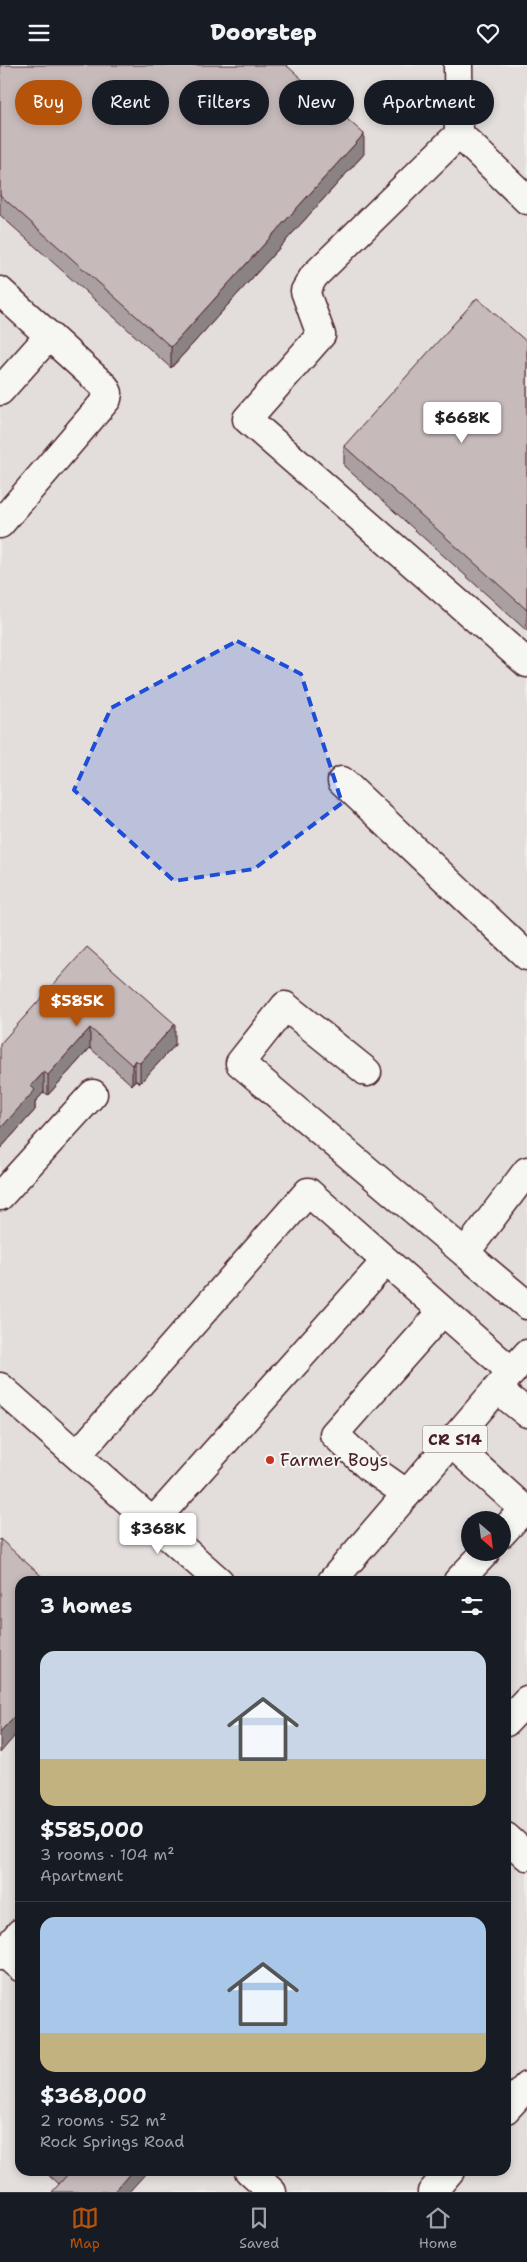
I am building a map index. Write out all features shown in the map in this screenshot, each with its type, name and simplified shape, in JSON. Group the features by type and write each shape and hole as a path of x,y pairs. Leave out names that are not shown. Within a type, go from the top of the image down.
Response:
{"street":[{"path":"458,65 459,134 527,200"},
{"path":"459,134 314,276 306,291 321,335 247,419 527,663"},
{"path":"0,291 105,387 108,393 107,399 0,524"},
{"path":"0,391 49,336"},
{"path":"342,781 527,955"},
{"path":"368,1072 286,1006 240,1063 527,1305"},
{"path":"0,1196 93,1094"},
{"path":"465,1253 527,1171"},
{"path":"76,1455 308,1192 512,1372 527,1413"},
{"path":"153,1522 386,1261"},
{"path":"407,1494 370,1469 334,1434 443,1311"},
{"name":"CR S14","path":"336,1576 512,1372"},
{"path":"0,1387 212,1576"},
{"path":"451,1443 524,1509 511,1523"},
{"path":"463,1576 477,1561"},
{"path":"511,1717 527,1700"},
{"path":"511,1842 527,1856"},
{"path":"511,2104 527,2086"},
{"path":"432,2192 446,2176"}],"highlighted area":[{"path":"237,641 301,674 342,803 254,869 174,881 74,790 111,708"}],"shaded area":[{"path":"0,65 527,65 527,2192 0,2192"}],"building":[{"path":"0,65 286,65 303,80 279,80 279,125 354,125 364,134 171,347 0,195"},
{"path":"477,298 527,342 527,610 344,446"},
{"path":"87,947 175,1024 140,1063 135,1060 132,1065 90,1028 48,1075 44,1072 31,1086 35,1090 0,1129 0,1044"},
{"path":"0,1539 41,1576 15,1576 15,1716 0,1732"},
{"path":"66,2176 128,2176 114,2192 52,2192"}],"place":[{"name":"Farmer Boys","path":"270,1460"}]}
